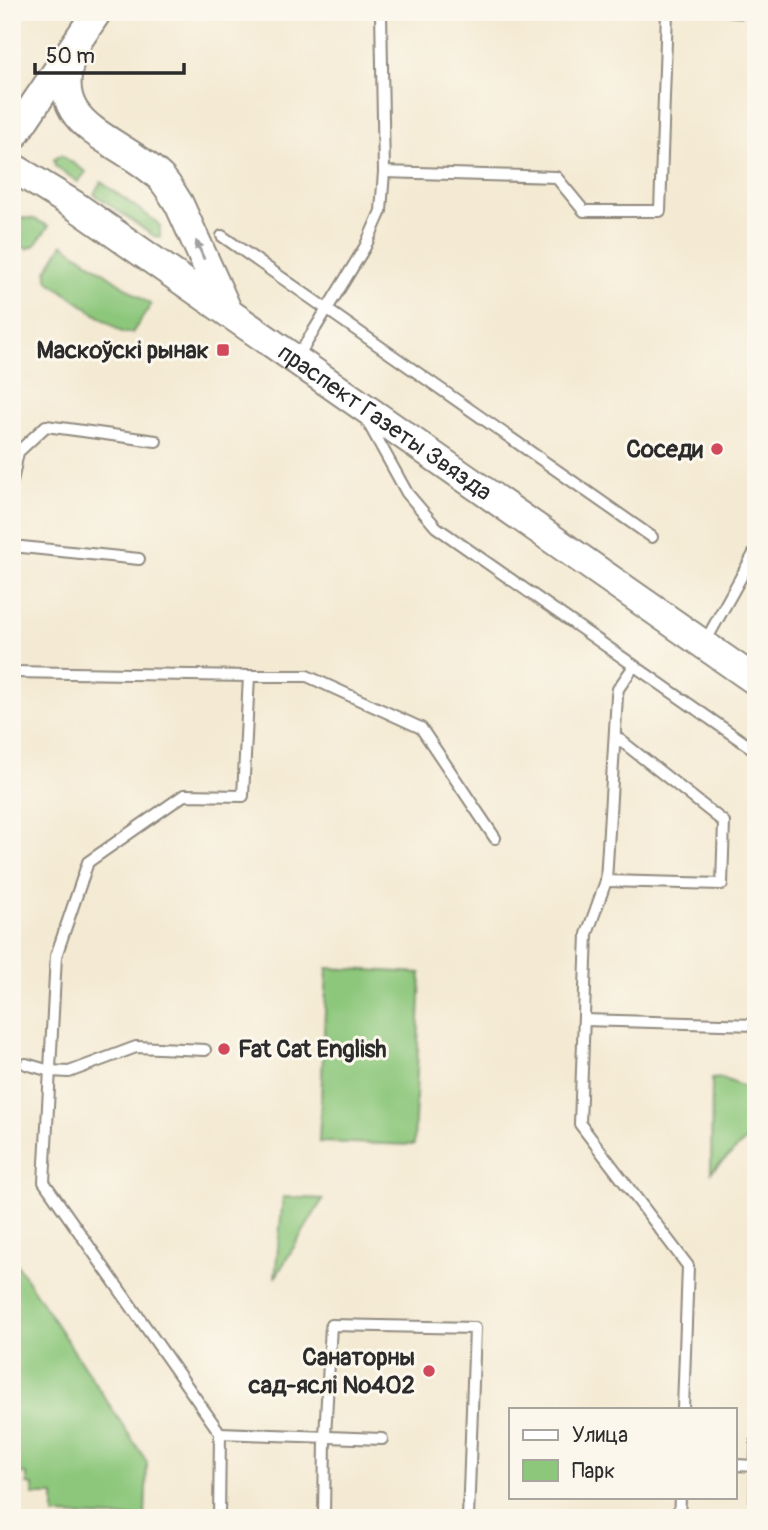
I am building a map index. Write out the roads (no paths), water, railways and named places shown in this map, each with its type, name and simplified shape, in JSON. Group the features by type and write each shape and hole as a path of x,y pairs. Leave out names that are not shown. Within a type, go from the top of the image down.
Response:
{"main road":[{"path":"12,138 97,12"},
{"path":"75,46 66,78 71,106 95,132 158,176 170,189 228,313"},
{"name":"праспект Газеты Звязда","path":"12,167 74,205 756,681"}],"lane":[{"path":"296,360 374,229 380,211 384,172 381,12"},
{"path":"384,172 556,177 584,211 660,211 667,12"},
{"path":"731,12 756,13"},
{"path":"222,236 652,537"},
{"path":"356,402 407,493 436,527 756,751"},
{"path":"12,481 18,452 46,426 156,441"},
{"path":"12,546 139,559"},
{"path":"704,645 756,550"},
{"path":"634,666 618,689 606,881 587,934 580,1124 688,1266 683,1408"},
{"path":"12,673 307,676 421,728 495,838"},
{"path":"219,1518 220,1433 44,1182 56,956 88,862 184,795 243,796 249,676"},
{"path":"606,881 722,884 724,822 615,736"},
{"path":"584,1020 756,1025"},
{"path":"26,1064 50,1071 69,1072 136,1047 205,1050"},
{"path":"324,1518 331,1325 475,1328 468,1518"},
{"path":"220,1433 382,1439"},
{"path":"755,1518 756,1441"},
{"path":"736,1465 755,1466"},
{"path":"679,1518 680,1498"}],"place":[{"name":"Маскоўскі рынак","path":"223,350"},
{"name":"Соседи","path":"717,449"},
{"name":"Fat Cat English","path":"224,1049"},
{"name":"Санаторны сад-яслі №402","path":"429,1371"}]}
